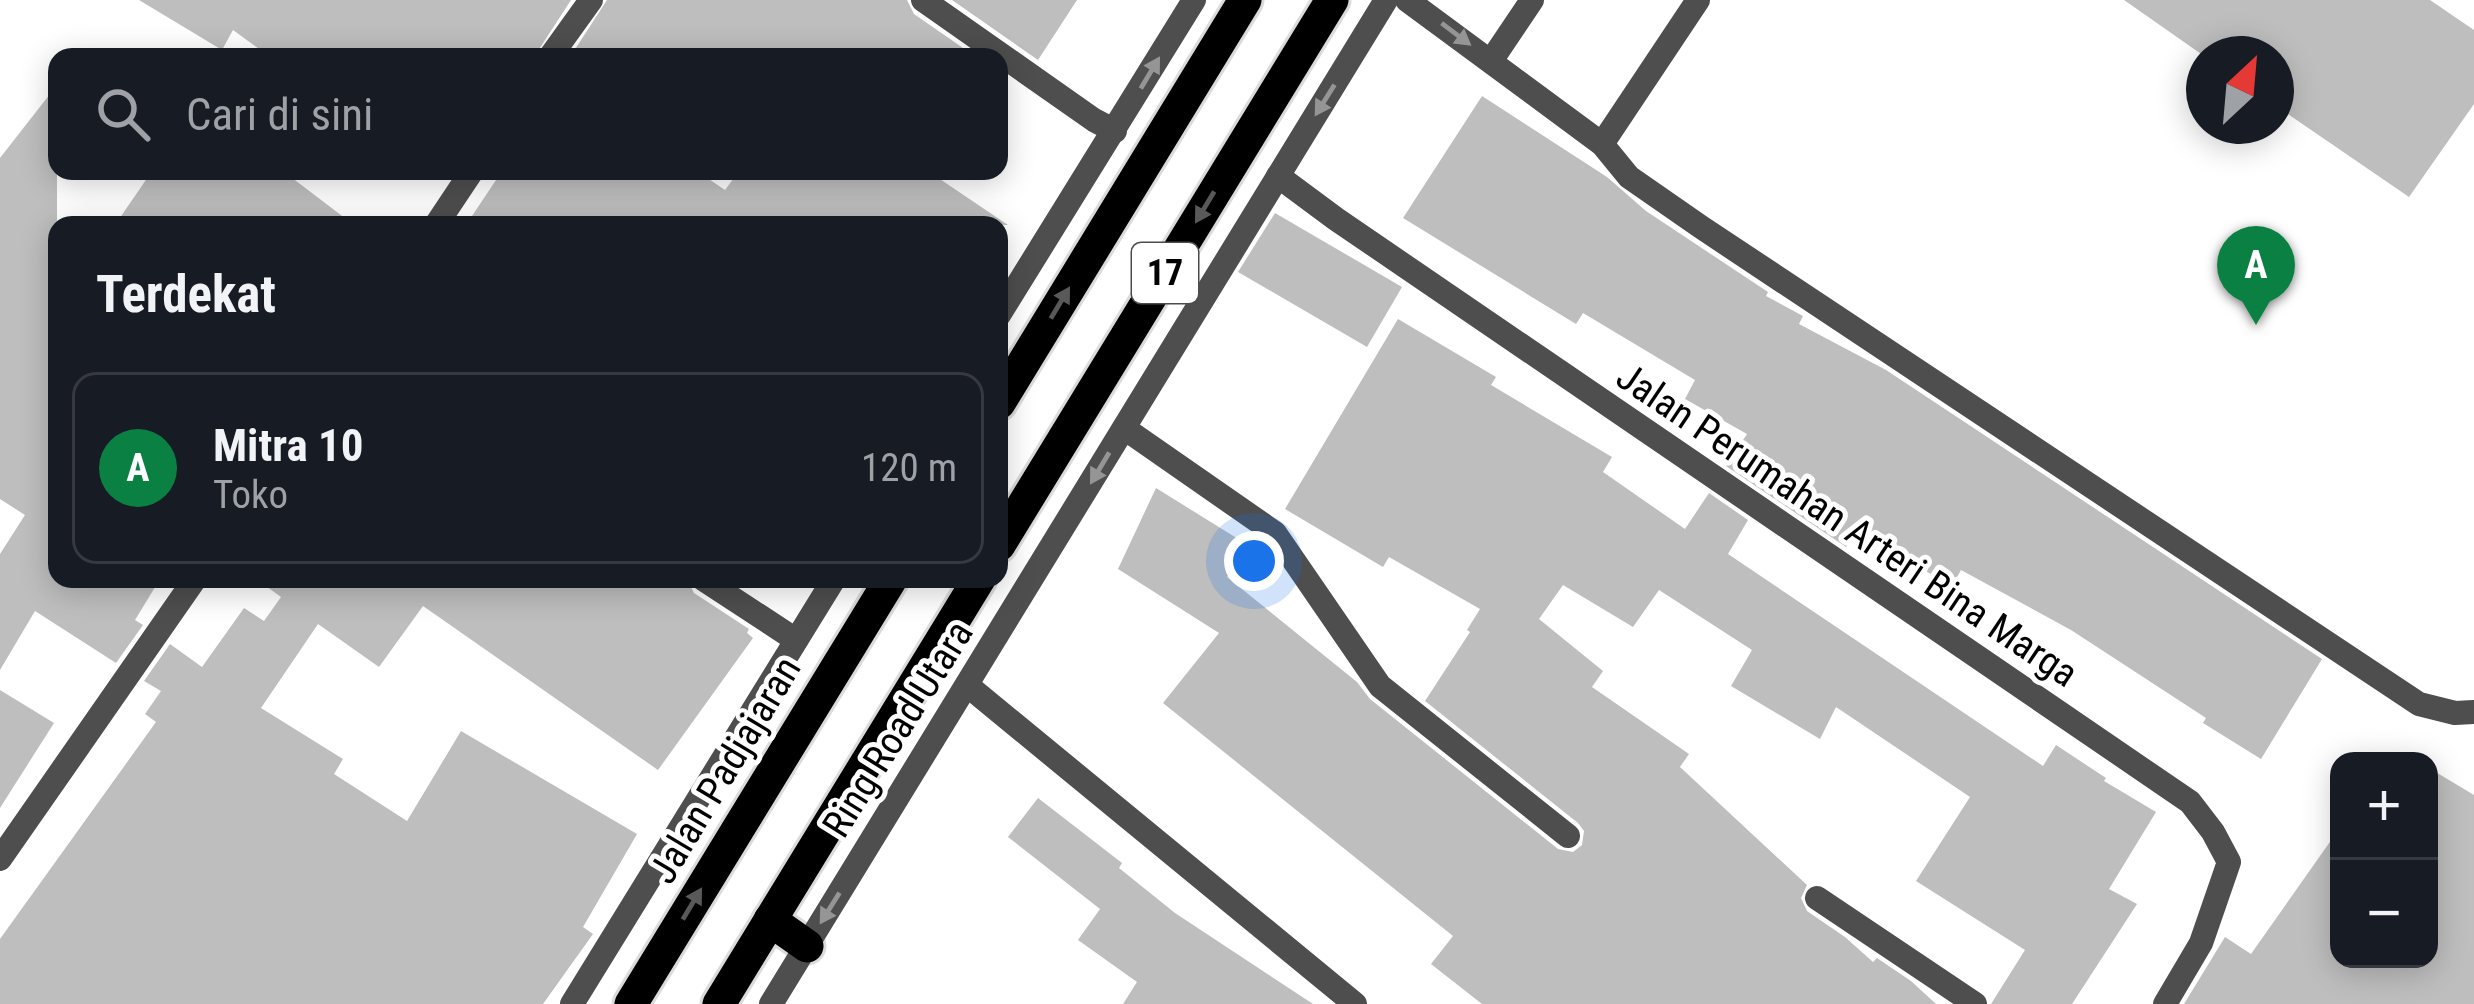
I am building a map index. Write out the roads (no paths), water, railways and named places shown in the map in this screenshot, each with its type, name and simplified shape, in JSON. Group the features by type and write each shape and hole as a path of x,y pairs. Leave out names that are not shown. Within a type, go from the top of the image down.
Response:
{"highway":[{"name":"17","path":"1008,388 1245,0"},
{"name":"17","path":"1008,530 1332,0"},
{"name":"Jalan Padjajaran","path":"631,1004 885,588"},
{"path":"719,1004 973,588"},
{"path":"770,920 806,946"}],"street":[{"path":"556,48 591,0"},
{"path":"923,0 991,48"},
{"path":"1008,301 1194,0"},
{"name":"Ring Road Utara","path":"771,1004 1386,0"},
{"path":"1407,0 1602,144 1629,177 1701,227 2419,704 2455,713 2474,712"},
{"path":"1491,61 1532,0"},
{"path":"1602,144 1698,0"},
{"path":"1008,60 1115,131"},
{"name":"Jalan Perumahan Arteri Bina Marga","path":"1278,176 2190,802 2228,862 2201,943 2165,1004"},
{"path":"442,216 466,180"},
{"path":"1124,428 1275,533 1380,686 1568,836"},
{"path":"0,860 189,588"},
{"path":"717,588 796,640"},
{"path":"572,1004 828,588"},
{"path":"967,685 1355,1004"},
{"path":"1817,898 1975,1004"}],"place":[{"name":"Mitra 10","path":"2256,325"}]}
